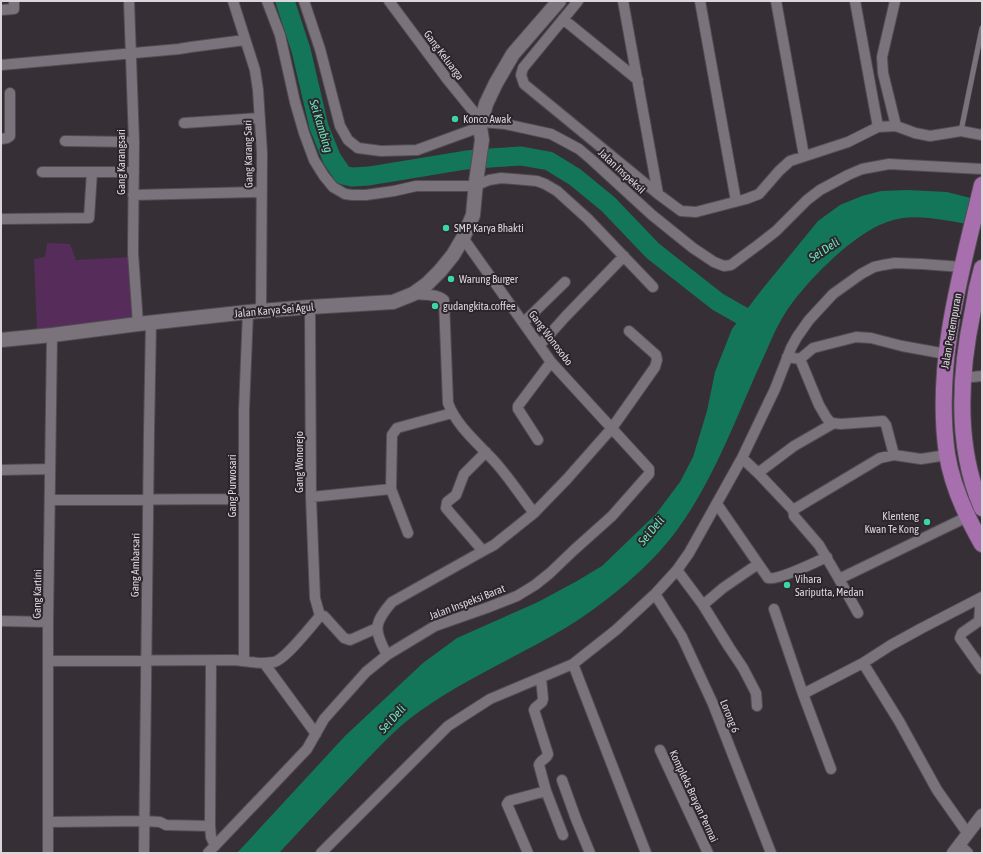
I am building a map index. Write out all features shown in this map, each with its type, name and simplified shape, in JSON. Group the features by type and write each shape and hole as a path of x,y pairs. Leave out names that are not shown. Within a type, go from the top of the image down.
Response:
{"highway":[{"name":"Jalan Pertempuran","path":"982,185 964,262 946,354 944,378 944,418 947,455 956,489 967,517 982,544"},
{"name":"Jalan Pertempuran","path":"980,499 968,467 964,444 962,378 969,326 981,275"}],"main road":[{"name":"Jalan Karya Sei Agul","path":"1,340 255,312 394,302 413,294 427,284 453,255 463,238 473,215 481,130 486,104 496,83 513,54 559,1"}],"street":[{"path":"1,10 14,8 14,1"},
{"name":"Gang Karangsari","path":"129,1 134,142 133,253 145,323"},
{"name":"Gang Karang Sari","path":"233,1 255,70 260,118 262,153 261,192 255,312"},
{"path":"267,1 280,35 294,102 304,133 314,160 324,176 333,186 345,194 352,195 383,193 416,186 476,184 501,178 537,181 558,191 588,219 652,287"},
{"path":"304,1 320,49 340,126 348,140 358,148 381,151 417,150 481,130"},
{"name":"Gang Keluarga","path":"389,1 447,79 481,130"},
{"path":"578,1 523,68 521,75 524,84 658,194 681,211 696,212 759,194 790,161 848,142 878,127 896,126 930,136 961,131 982,134"},
{"path":"623,1 658,194"},
{"path":"700,1 736,201"},
{"path":"776,1 804,156"},
{"path":"855,1 878,127"},
{"path":"895,1 882,57 883,73 896,126"},
{"path":"563,19 638,80"},
{"path":"1,65 65,58 179,49 191,46 245,40"},
{"path":"1,139 10,136 10,93"},
{"path":"184,123 260,118"},
{"name":"Jalan InspeksiI","path":"481,130 506,124 551,134 579,149 652,216 693,248 714,262 724,266 732,265 776,230 807,200 820,190 862,169 889,164 982,169"},
{"path":"65,141 134,142"},
{"path":"42,172 134,172"},
{"path":"1,219 89,218 92,172"},
{"path":"133,195 261,192"},
{"name":"Gang Wonosobo","path":"463,238 551,362 612,428"},
{"path":"540,345 570,311 624,256"},
{"path":"321,853 448,726 490,699 573,664 616,630 655,594 677,570 689,553 742,458 775,389 787,357 797,337 819,308 846,284 874,267 895,263 964,262"},
{"path":"524,322 565,282"},
{"path":"413,294 436,296 441,297 444,300 448,403 452,413 462,427 497,465 534,512"},
{"name":"Gang Wonorejo","path":"310,307 311,497 315,598 320,616"},
{"name":"Gang Purwosari","path":"244,661 244,410 255,312"},
{"name":"Gang Ambarsari","path":"144,853 148,499 145,323"},
{"path":"387,655 378,637 377,628 384,611 392,602 494,545 534,512 567,479 612,428 655,367 658,360 656,355 629,330"},
{"name":"Gang Kartini","path":"48,853 48,622 52,335"},
{"path":"787,357 800,359 813,348 856,337 871,338 902,346 946,354"},
{"path":"800,359 826,417 834,424"},
{"path":"538,440 518,406 551,362"},
{"path":"962,378 982,376"},
{"path":"408,533 391,489 392,435 397,428 452,413"},
{"path":"758,473 794,446 834,424 883,421 886,425 894,455"},
{"name":"Jalan Inspeksi Barat","path":"212,849 307,749 324,719 366,672 387,655 435,626 489,608 523,592 550,573 612,516 645,479 650,471 612,428"},
{"path":"483,551 446,508 447,502 456,495 464,474 486,452"},
{"path":"793,510 880,458 894,455 921,459 947,455"},
{"path":"742,458 793,510 794,516 819,545 827,557 858,613"},
{"path":"1,470 50,469"},
{"path":"311,497 391,489"},
{"path":"50,500 244,499"},
{"path":"717,504 766,577 769,579 792,572 827,557"},
{"path":"839,579 967,517"},
{"path":"703,605 723,588 758,564"},
{"path":"677,570 703,605 752,683 756,693 757,706"},
{"name":"Lorong 6","path":"655,594 682,637 713,704 771,853"},
{"path":"803,694 863,663 922,628 980,598 979,621 962,633 960,638 982,669"},
{"path":"774,609 803,694 832,769"},
{"path":"49,662 244,661 264,663 278,661 284,656 320,616 324,616 344,638 350,640 377,628"},
{"path":"1,621 48,622"},
{"path":"211,661 210,826 212,849"},
{"path":"264,663 316,734"},
{"path":"863,663 899,721 937,790 968,834"},
{"path":"573,664 646,853"},
{"path":"541,678 543,699 534,710 548,754 539,765 546,791 563,835"},
{"name":"Kompleks Brayan Permai","path":"660,750 708,853"},
{"path":"562,780 590,853"},
{"path":"528,853 507,804 509,801 546,791"},
{"path":"961,850 968,834 982,815"},
{"path":"48,822 160,822 166,825 210,826"}],"lane":[{"path":"961,131 982,28"}],"shaded area":[{"path":"47,243 70,244 76,260 130,257 135,320 37,332 34,259 45,257"}],"water":[{"name":"Sei Deli","path":"908,190 947,192 982,201 982,227 942,220 912,217 887,222 859,237 819,272 793,302 778,326 720,456 693,506 678,529 650,562 616,592 580,619 549,638 456,688 412,717 380,746 279,853 237,853 345,736 423,663 457,638 538,602 602,566 656,514 680,482 693,457 707,411 715,372 732,329 760,292 818,221 840,205 862,196 881,191"}],"waterway":[{"name":"Sei Kambing","path":"285,1 301,50 319,127 332,159 343,175 352,177 369,176 466,160 490,158 521,156 549,161 575,177 608,204 653,251 718,302 755,323"}],"place":[{"name":"Konco Awak","path":"455,119"},
{"name":"SMP Karya Bhakti","path":"446,228"},
{"name":"Warung Burger","path":"451,279"},
{"name":"gudangkita.coffee","path":"435,306"},
{"name":"Klenteng Kwan Te Kong","path":"927,522"},
{"name":"Vihara Sariputta, Medan","path":"787,585"}]}
